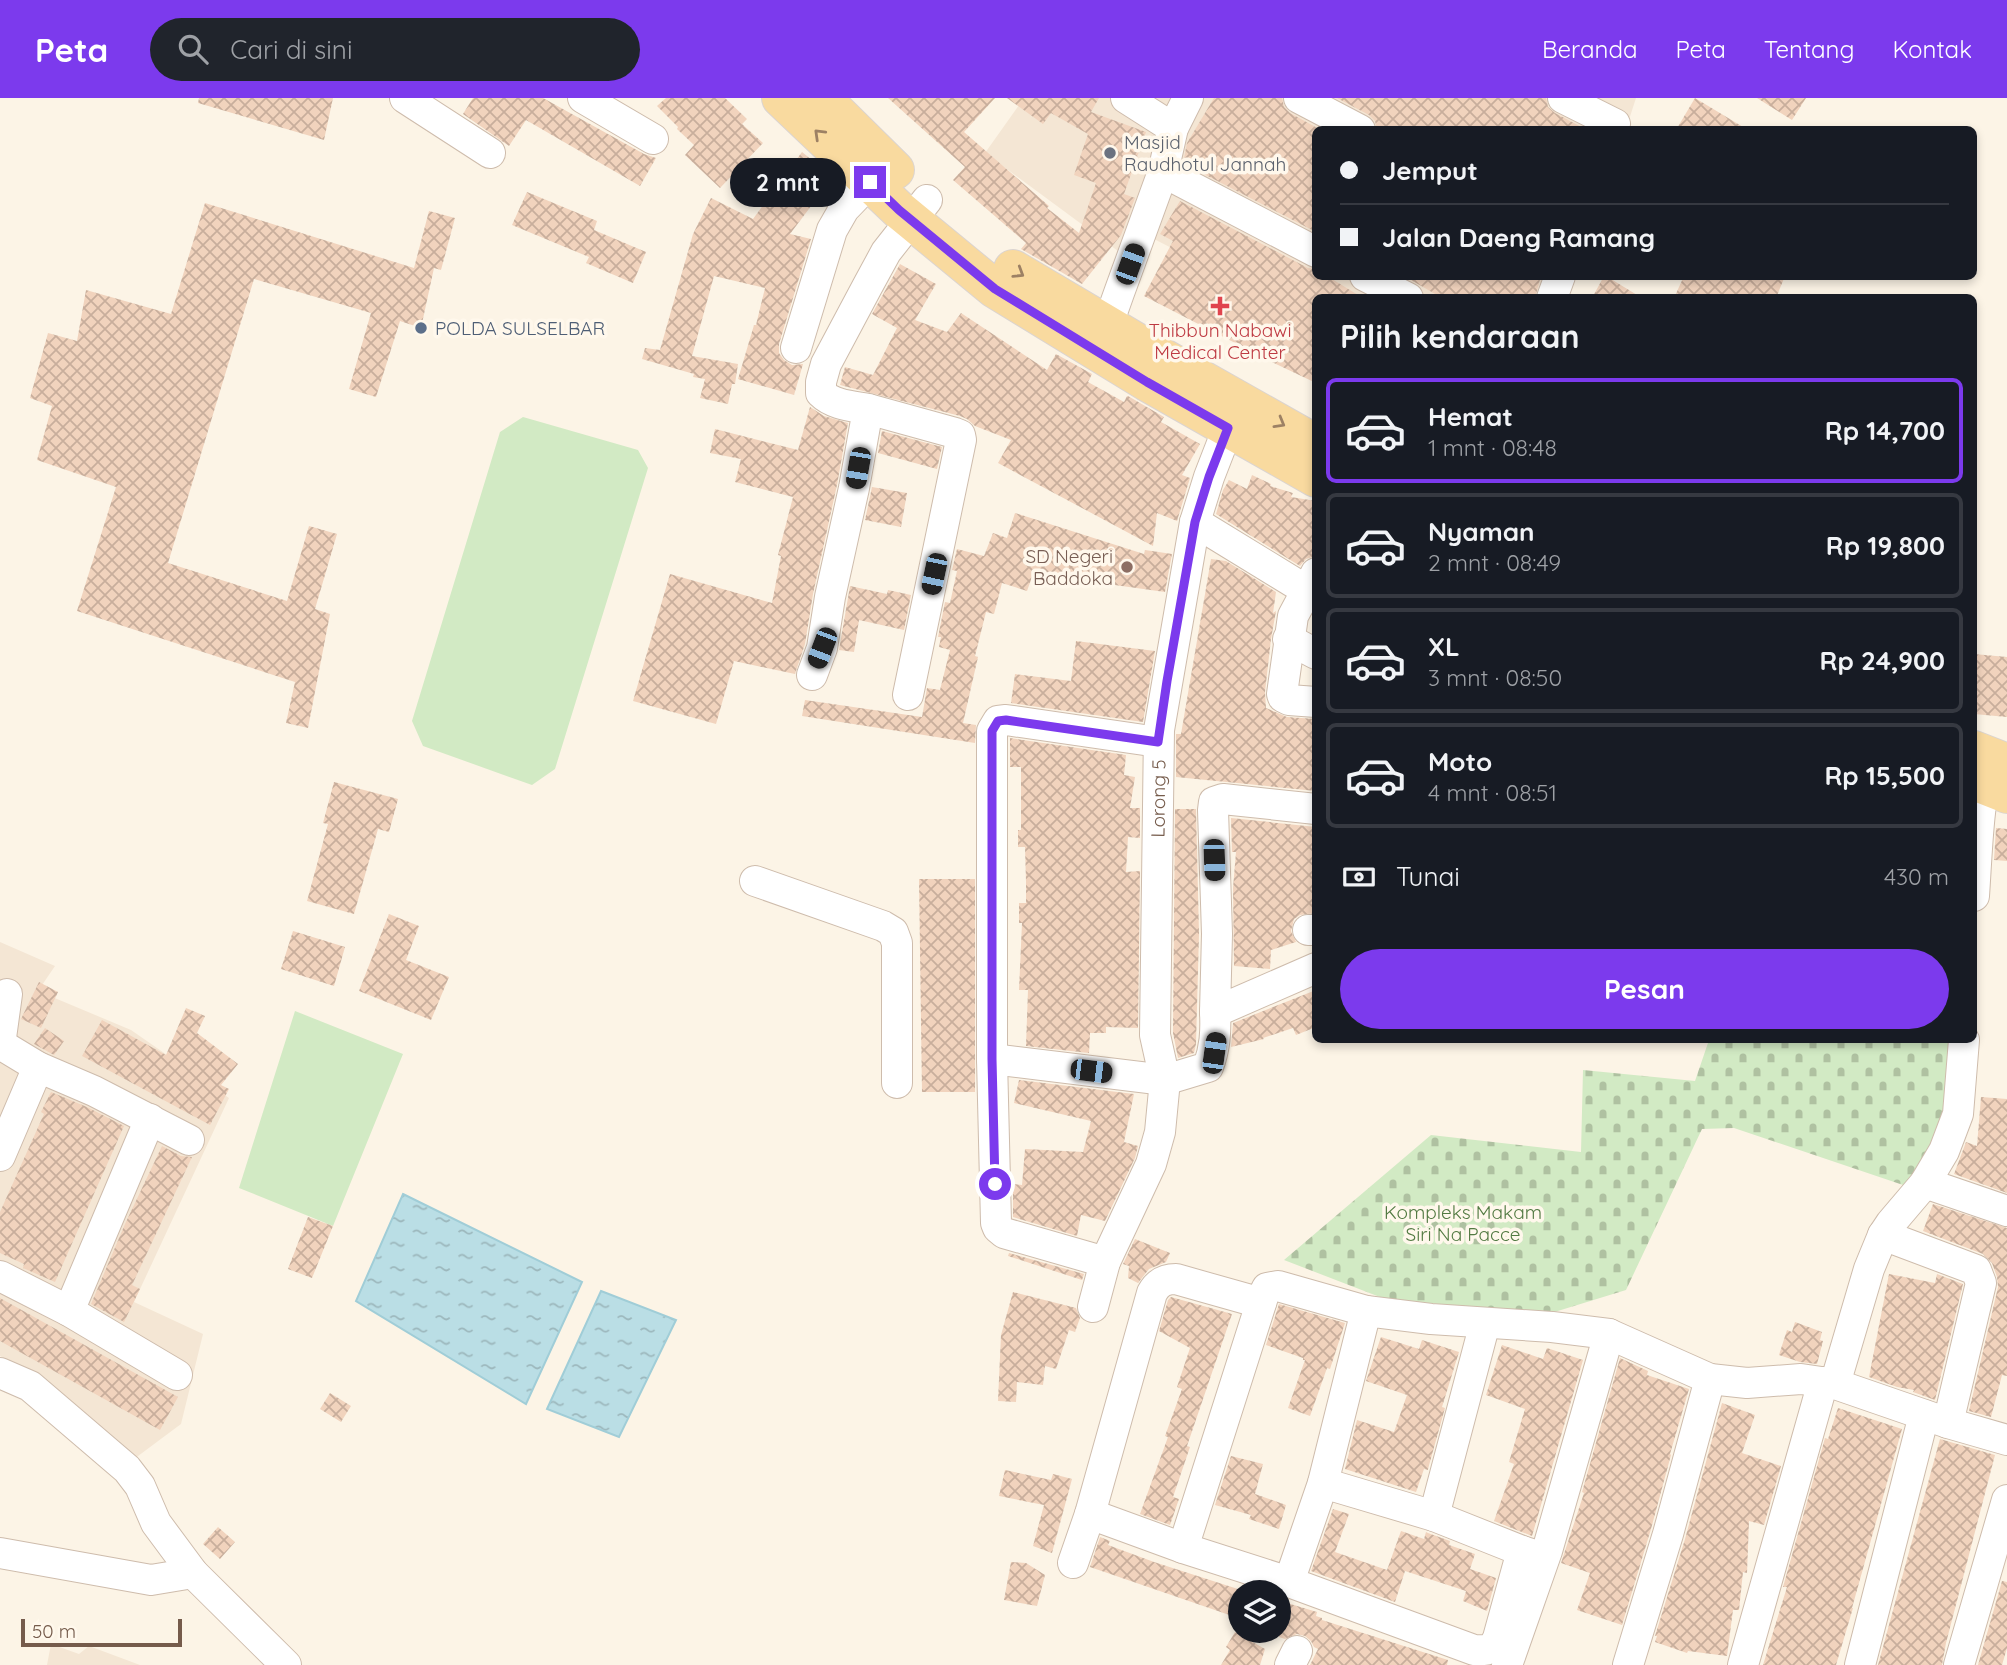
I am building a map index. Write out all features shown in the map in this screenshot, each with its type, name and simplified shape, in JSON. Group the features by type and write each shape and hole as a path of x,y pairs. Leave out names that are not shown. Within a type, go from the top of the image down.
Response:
{"main road":[{"path":"781,98 870,182 1012,268 1100,336 1234,415 1312,475"},
{"path":"821,98 919,211"},
{"path":"1234,415 1312,443"}],"street":[{"path":"405,98 490,153"},
{"path":"583,98 653,138"},
{"path":"1126,98 1173,128"},
{"path":"1100,336 1163,172 1173,128 1188,98"},
{"path":"1299,98 1352,126"},
{"path":"1563,98 1618,117"},
{"path":"1163,172 1312,250"},
{"path":"796,348 832,230 845,209 870,182"},
{"path":"908,695 960,435 834,402 821,393 821,382 838,339 886,253 919,211"},
{"path":"1373,280 1400,294"},
{"path":"812,675 822,648 868,410"},
{"name":"Lorong 5","path":"1093,1307 1105,1262 1151,1164 1160,1132 1165,1080 1155,1035 1158,742 1195,522 1209,477 1234,415"},
{"path":"1195,522 1311,582 1293,616 1282,695 1289,700 1312,702"},
{"path":"1288,639 1312,652"},
{"path":"1105,1262 1004,1233 996,1223 992,1059 992,731 998,721 1006,720 1158,742"},
{"path":"1977,871 1989,772"},
{"path":"992,1059 1165,1080 1208,1067 1216,1038 1214,802 1223,799 1312,809"},
{"path":"755,881 883,926 893,932 897,943 897,1083"},
{"path":"1215,1012 1312,970"},
{"path":"7,994 0,1045 38,1067 94,1091 189,1140"},
{"path":"1743,1665 1829,1383 1869,1269 1883,1235 1926,1183 1944,1151 1958,1114 1964,1043"},
{"path":"0,1156 38,1067"},
{"path":"69,1311 150,1119"},
{"path":"1926,1183 2007,1211"},
{"path":"1860,1665 1981,1283 1976,1270 1883,1235"},
{"path":"0,1276 69,1311 177,1375"},
{"path":"1073,1563 1090,1514 1156,1285 1167,1279 1177,1279 1261,1303"},
{"path":"1183,1548 1265,1291 1273,1286 1366,1311 1609,1334 1710,1379 1747,1383 1801,1379 1829,1383 2007,1440"},
{"path":"1289,1580 1323,1483 1366,1311"},
{"path":"1434,1516 1485,1323"},
{"path":"1291,1582 1474,1650 1489,1650 1498,1639 1534,1553 1609,1334"},
{"path":"0,1373 30,1386 127,1469 140,1486 156,1523 193,1573 286,1665"},
{"path":"1628,1665 1668,1534 1710,1379"},
{"path":"1323,1483 1434,1516 1534,1553"},
{"path":"1959,1665 2007,1500"},
{"path":"1090,1514 1183,1548 1286,1580"},
{"path":"0,1553 151,1580 193,1573"},
{"path":"1507,1665 1534,1553"}],"shaded area":[{"path":"1024,98 1636,98 1627,126 1312,126 1312,280 1568,280 1561,294 1312,294 1312,320 1154,239 1118,251 985,153"},
{"path":"0,942 55,966 38,991 131,1030 229,1098 134,1302 203,1334 181,1424 130,1462 30,1373 0,1356"},
{"path":"51,1644 79,1654 89,1646 140,1665 47,1665"}],"green space":[{"path":"523,417 638,450 648,468 555,769 532,785 423,746 412,721 500,432"},
{"path":"295,1011 403,1054 333,1226 239,1188"},
{"name":"Kompleks Makam Siri Na Pacce","path":"1708,1043 1953,1043 1947,1127 1906,1186 1734,1128 1702,1129 1626,1290 1548,1314 1385,1299 1284,1260 1431,1135 1581,1152 1583,1070 1695,1081"}],"water":[{"path":"403,1194 582,1282 526,1404 356,1301"},
{"path":"601,1291 676,1320 619,1437 547,1409"}],"building":[{"path":"199,98 333,98 324,140 198,103"},
{"path":"473,98 543,98 656,158 640,186 526,120 509,146 463,114"},
{"path":"666,98 725,98 747,119 742,124 763,143 720,188 685,155 694,145 657,106"},
{"path":"888,98 995,98 964,132 1049,206 1047,208 1079,233 1096,183 1074,175 1088,134 1051,113 1043,124 1007,98 1099,98 1091,112 1146,132 1124,194 1135,198 1121,235 1082,284 1021,249 1026,243 953,180 965,167"},
{"path":"1214,98 1282,98 1284,107 1290,113 1314,126 1312,230 1198,171 1200,168 1184,158 1187,143"},
{"path":"1337,98 1546,98 1548,107 1555,113 1579,126 1376,126 1369,115"},
{"path":"1695,98 1741,126 1678,126"},
{"path":"1757,98 1806,98 1792,120"},
{"path":"802,152 833,177 790,234 811,239 779,344 779,353 784,360 792,365 803,364 794,395 738,379 765,288 714,276 692,356 738,364 728,404 700,398 705,379 642,359 645,348 660,350 693,234 711,198 753,219"},
{"path":"527,192 597,221 594,230 646,252 633,283 586,263 589,257 512,225"},
{"path":"1180,201 1312,268 1312,280 1334,280 1356,294 1312,294 1312,381 1144,296 1173,241 1160,234"},
{"path":"205,203 414,268 429,211 455,218 441,270 434,268 421,328 400,321 376,397 349,389 371,313 254,279 168,563 287,601 309,526 337,534 315,609 330,614 308,728 286,723 295,682 77,611 116,487 37,460 52,406 30,398 48,333 77,341 86,290 171,314"},
{"path":"900,264 936,284 915,320 947,332 961,313 1047,370 1056,354 1092,374 1088,382 1124,402 1128,396 1164,417 1161,422 1200,444 1182,475 1190,478 1177,521 1157,513 1153,546 998,463 1011,440 975,426 960,416 840,385 845,367 873,375 897,328 872,314"},
{"path":"1411,280 1540,280 1536,294 1435,294"},
{"path":"1602,280 1613,280 1635,294 1594,294"},
{"path":"1682,280 1783,280 1778,294 1676,294"},
{"path":"810,407 824,416 848,423 805,644 795,674 734,661 716,724 633,701 670,574 772,603 781,556 778,555 793,497 735,482 741,459 710,453 715,429 798,450"},
{"path":"882,431 942,447 937,469 878,453"},
{"path":"1252,475 1271,484 1270,486 1293,493 1291,497 1312,500 1312,557 1300,566 1216,514 1229,480 1247,489"},
{"path":"872,487 907,493 901,527 865,520"},
{"path":"1015,513 1144,554 1145,550 1172,554 1165,592 1057,577 1054,585 1032,577 1027,591 1002,583 994,614 986,612 963,723 976,725 975,743 802,716 805,700 922,717 927,688 940,690 950,650 939,647 941,637 938,637 945,602 950,603 957,571 952,570 957,549 984,556 993,533 1007,538"},
{"path":"1211,559 1226,561 1276,592 1265,692 1266,708 1287,717 1312,719 1312,791 1176,777 1176,734 1181,734"},
{"path":"850,586 887,594 888,590 911,595 904,630 859,620 854,652 839,650"},
{"path":"1076,641 1155,651 1143,722 1011,703 1015,674 1071,681"},
{"path":"1977,654 2007,657 2007,717 1977,714"},
{"path":"1010,738 1126,755 1124,775 1135,777 1130,808 1140,808 1140,838 1128,837 1126,872 1140,871 1138,1028 1106,1027 1106,1033 1090,1033 1089,1053 1026,1046 1028,990 1019,990 1022,923 1019,923 1019,903 1026,903 1025,847 1018,847 1018,830 1021,830 1021,767 1010,767"},
{"path":"334,782 398,799 389,832 378,829 354,914 307,901 328,824 323,823"},
{"path":"1175,809 1196,809 1199,934 1196,1044 1194,1053 1178,1058 1173,1033"},
{"path":"1231,818 1312,827 1312,914 1294,919 1291,931 1296,942 1271,950 1270,969 1234,966 1233,888 1236,852 1232,852"},
{"path":"1996,828 2007,829 2007,861 1994,860"},
{"path":"919,879 975,879 975,1092 922,1092"},
{"path":"389,914 419,926 406,960 449,977 431,1020 359,991"},
{"path":"293,931 345,947 334,986 281,969"},
{"path":"39,982 58,992 41,1028 21,1019"},
{"path":"1312,992 1312,1029 1296,1035 1293,1028 1231,1047 1233,1023"},
{"path":"186,1008 205,1016 197,1033 238,1064 221,1085 229,1089 210,1125 82,1056 102,1020 166,1055"},
{"path":"45,1028 64,1041 54,1055 34,1044"},
{"path":"1019,1080 1134,1094 1124,1142 1138,1146 1135,1158 1105,1221 1081,1215 1077,1236 1013,1217 1013,1184 1022,1185 1025,1149 1083,1152 1091,1121 1014,1103"},
{"path":"51,1092 124,1126 55,1282 23,1268 24,1264 0,1253 0,1212 44,1114 41,1112"},
{"path":"1981,1097 2007,1099 2007,1193 1954,1174 1966,1142 1977,1146"},
{"path":"162,1146 181,1156 192,1157 132,1285 140,1289 124,1322 91,1304"},
{"path":"1933,1204 2007,1228 2007,1376 2002,1375 1991,1417 1969,1411 1998,1287 1997,1277 1992,1263 1983,1254 1923,1231"},
{"path":"308,1217 333,1226 312,1278 288,1269"},
{"path":"1135,1239 1170,1253 1166,1262 1149,1269 1138,1283 1128,1278 1129,1266 1123,1264"},
{"path":"1009,1253 1084,1274 1082,1280 1008,1256"},
{"path":"1889,1274 1935,1283 1937,1274 1963,1284 1935,1400 1913,1392 1914,1390 1869,1377"},
{"path":"1013,1292 1076,1308 1080,1318 1075,1332 1069,1330 1056,1369 1045,1366 1043,1385 1017,1382 1016,1402 998,1401 1001,1335"},
{"path":"1171,1297 1232,1314 1187,1446 1190,1447 1173,1497 1179,1499 1170,1525 1140,1514 1168,1437 1165,1436 1182,1389 1177,1387 1190,1348 1159,1331"},
{"path":"0,1298 178,1397 160,1430 0,1341"},
{"path":"1279,1304 1345,1323 1330,1369 1327,1368 1310,1416 1288,1408 1305,1360 1266,1345"},
{"path":"1795,1322 1822,1332 1820,1340 1823,1341 1817,1364 1779,1355 1787,1330 1792,1332"},
{"path":"1381,1337 1419,1349 1422,1340 1459,1352 1442,1407 1445,1408 1428,1470 1424,1469 1416,1492 1345,1469 1357,1420 1394,1432 1407,1395 1366,1381"},
{"path":"1502,1345 1543,1359 1547,1348 1583,1360 1532,1536 1494,1521 1514,1464 1509,1462 1525,1409 1486,1395"},
{"path":"1620,1358 1648,1371 1647,1375 1689,1389 1622,1625 1577,1610 1590,1573 1561,1563 1584,1493 1582,1492"},
{"path":"330,1393 351,1406 341,1422 320,1409"},
{"path":"1722,1403 1755,1415 1742,1453 1781,1466 1764,1525 1749,1521 1747,1573 1743,1572 1739,1610 1733,1610 1727,1656 1687,1653 1655,1642"},
{"path":"1838,1408 1902,1429 1853,1608 1836,1665 1763,1665 1787,1587 1783,1587 1825,1438 1828,1439"},
{"path":"1940,1439 1995,1455 1942,1665 1878,1665"},
{"path":"1231,1456 1263,1464 1255,1494 1286,1505 1279,1529 1249,1519 1251,1515 1215,1505"},
{"path":"1005,1470 1051,1480 1053,1474 1072,1479 1052,1553 1033,1546 1044,1505 999,1496"},
{"path":"1333,1509 1349,1514 1335,1552 1387,1570 1401,1531 1424,1539 1426,1532 1450,1541 1449,1545 1475,1554 1470,1569 1496,1578 1487,1611 1463,1601 1466,1591 1405,1571 1395,1602 1311,1571"},
{"path":"218,1527 235,1542 220,1559 203,1544"},
{"path":"1100,1537 1110,1541 1108,1545 1228,1586 1228,1615 1090,1567"},
{"path":"1011,1562 1026,1563 1045,1575 1037,1606 1004,1600"},
{"path":"2002,1581 2007,1582 2007,1648 2002,1665 1978,1665"},
{"path":"1291,1604 1317,1612 1316,1616 1322,1620 1448,1660 1447,1665 1310,1665 1318,1649 1305,1636 1297,1634 1291,1636"},
{"path":"1228,1643 1254,1643 1265,1649 1260,1665 1221,1665 1230,1650 1226,1647"}],"place":[{"name":"Masjid Raudhotul Jannah","path":"1110,153"},
{"name":"Thibbun Nabawi Medical Center","path":"1220,306"},
{"name":"POLDA SULSELBAR","path":"421,328"},
{"name":"SD Negeri Baddoka","path":"1127,567"}],"route":[{"path":"870,182 899,210 995,289 1228,428 1195,522 1158,742 1006,720 998,721 992,731 992,1059 995,1184"}]}
